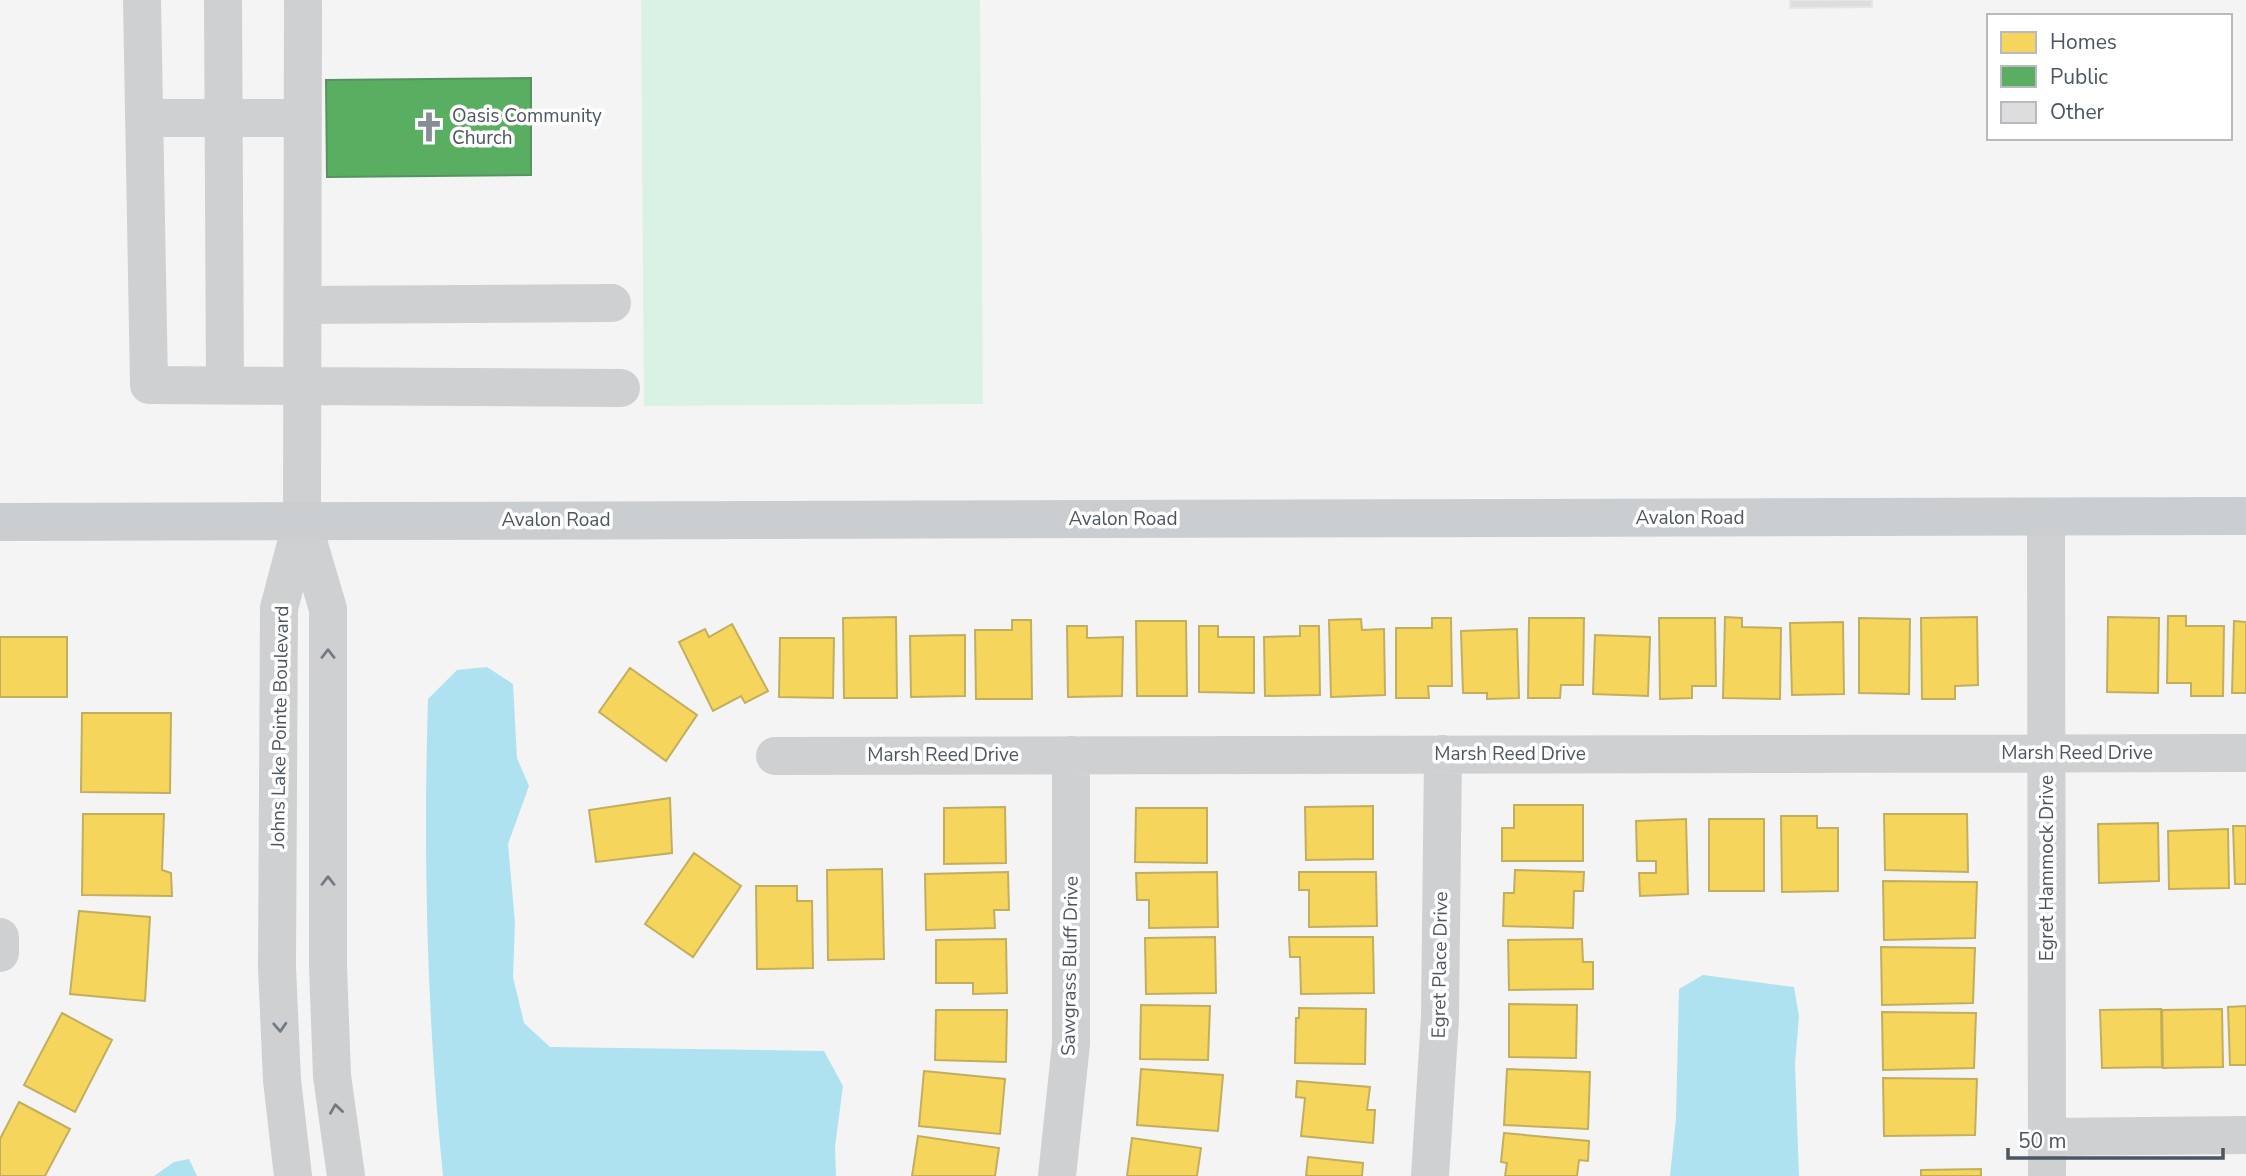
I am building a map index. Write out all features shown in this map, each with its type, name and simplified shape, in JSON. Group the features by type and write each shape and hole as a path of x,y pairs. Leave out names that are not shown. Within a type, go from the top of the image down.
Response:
{"main road":[{"name":"Avalon Road","path":"0,522 2246,516"}],"street":[{"path":"142,0 149,385 621,388"},
{"path":"223,0 225,386"},
{"path":"303,0 302,520 328,609 327,966 332,1076 346,1176"},
{"path":"145,118 303,118"},
{"path":"303,305 612,303"},
{"name":"Egret Hammock Drive","path":"2046,517 2047,1176"},
{"name":"Johns Lake Pointe Boulevard","path":"293,1176 282,1080 277,967 279,608 302,520"},
{"name":"Marsh Reed Drive","path":"775,756 2246,753"},
{"name":"Egret Place Drive","path":"1430,1176 1440,1018 1443,754"},
{"name":"Sawgrass Bluff Drive","path":"1057,1176 1071,1044 1071,755"},
{"path":"0,937 0,953"},
{"path":"277,967 327,966"},
{"path":"2047,1137 2246,1135"}],"green space":[{"path":"641,0 980,0 983,404 644,406"}],"water":[{"path":"487,667 513,684 517,758 529,786 508,844 515,923 513,977 524,1023 550,1047 824,1051 843,1086 835,1147 836,1176 443,1176 433,1057 428,938 428,699 457,670"},
{"path":"1703,975 1794,987 1799,1016 1795,1064 1799,1176 1670,1176 1676,1118 1679,989"},
{"path":"189,1159 197,1176 154,1176 174,1162"}],"building: Homes":[{"path":"2168,616 2186,616 2186,626 2224,626 2223,696 2191,696 2191,683 2167,683"},
{"path":"896,617 897,698 844,698 843,618"},
{"path":"1725,617 1742,618 1742,627 1781,628 1780,699 1723,698"},
{"path":"1977,617 1978,685 1955,686 1955,699 1922,699 1921,618"},
{"path":"2108,617 2159,618 2158,693 2107,692"},
{"path":"1432,618 1451,618 1452,686 1428,686 1429,698 1396,698 1396,628 1432,628"},
{"path":"1529,618 1584,618 1583,685 1561,685 1560,698 1528,698"},
{"path":"1659,618 1715,618 1716,686 1692,686 1692,698 1660,699"},
{"path":"1859,618 1910,619 1909,694 1859,693"},
{"path":"1361,619 1362,630 1384,629 1385,695 1331,697 1329,620"},
{"path":"1012,620 1031,620 1032,699 976,699 975,630 1012,630"},
{"path":"1136,621 1186,621 1187,696 1137,696"},
{"path":"2234,621 2246,622 2246,693 2232,693"},
{"path":"1843,622 1844,694 1792,695 1790,623"},
{"path":"732,624 768,691 745,703 741,696 713,711 679,642 705,629 709,637"},
{"path":"1067,626 1087,626 1087,638 1123,637 1122,696 1068,697"},
{"path":"1199,626 1218,626 1218,637 1254,637 1254,693 1199,692"},
{"path":"1300,626 1319,626 1320,695 1265,696 1264,637 1300,636"},
{"path":"1517,629 1519,698 1487,699 1487,693 1463,693 1461,631"},
{"path":"965,635 965,696 911,697 910,636"},
{"path":"1595,635 1650,637 1648,696 1593,694"},
{"path":"0,637 67,637 67,697 0,697"},
{"path":"780,638 834,638 833,698 779,697"},
{"path":"630,668 697,715 666,761 599,712"},
{"path":"82,713 171,713 170,793 81,792"},
{"path":"670,798 672,853 596,862 589,810"},
{"path":"1514,805 1583,805 1583,861 1502,861 1502,828 1514,828"},
{"path":"1373,806 1373,859 1306,860 1305,807"},
{"path":"1005,807 1006,863 944,864 944,808"},
{"path":"1136,808 1207,808 1207,863 1135,862"},
{"path":"83,814 164,814 162,870 171,873 172,896 82,895"},
{"path":"1884,814 1967,814 1968,872 1885,870"},
{"path":"1781,816 1817,816 1817,828 1838,828 1838,891 1782,892"},
{"path":"1686,819 1688,894 1640,896 1639,873 1656,873 1656,861 1637,861 1636,821"},
{"path":"1709,819 1764,819 1764,891 1709,891"},
{"path":"2158,823 2159,881 2099,883 2098,824"},
{"path":"2233,826 2246,826 2246,884 2235,884"},
{"path":"2228,829 2229,888 2169,889 2168,831"},
{"path":"694,853 741,886 693,957 645,924"},
{"path":"882,869 884,959 828,960 827,870"},
{"path":"1515,870 1584,872 1583,891 1574,891 1573,928 1503,926 1504,893 1514,893"},
{"path":"1008,872 1009,910 994,910 995,928 926,930 925,874"},
{"path":"1217,872 1218,927 1149,928 1149,900 1137,900 1136,873"},
{"path":"1299,872 1376,872 1377,926 1309,927 1309,890 1299,890"},
{"path":"1883,881 1977,882 1975,938 1884,940"},
{"path":"756,886 797,886 797,901 812,901 813,968 757,969"},
{"path":"79,911 150,917 145,1001 70,994"},
{"path":"1215,937 1216,993 1146,994 1145,938"},
{"path":"1289,937 1373,937 1374,993 1301,994 1300,957 1290,957"},
{"path":"1006,939 1007,993 973,994 973,983 936,983 936,940"},
{"path":"1582,939 1583,962 1593,962 1593,989 1509,990 1508,940"},
{"path":"1881,947 1975,948 1973,1003 1882,1005"},
{"path":"1509,1004 1577,1005 1576,1058 1509,1057"},
{"path":"1141,1005 1210,1006 1208,1060 1140,1059"},
{"path":"2246,1006 2246,1065 2230,1065 2228,1007"},
{"path":"1299,1008 1366,1009 1365,1064 1295,1063 1296,1018 1299,1018"},
{"path":"2161,1009 2162,1067 2102,1068 2100,1010"},
{"path":"2222,1009 2223,1067 2163,1068 2162,1010"},
{"path":"936,1010 1007,1010 1006,1062 935,1060"},
{"path":"1882,1012 1976,1013 1974,1068 1883,1070"},
{"path":"62,1013 112,1040 75,1112 24,1085"},
{"path":"1141,1069 1223,1075 1218,1131 1137,1125"},
{"path":"1507,1069 1590,1072 1588,1129 1504,1125"},
{"path":"924,1071 1005,1079 1000,1134 919,1126"},
{"path":"1883,1078 1977,1079 1975,1135 1884,1136"},
{"path":"1297,1081 1370,1087 1367,1110 1375,1110 1373,1143 1301,1136 1305,1098 1296,1097"},
{"path":"19,1102 70,1129 45,1176 0,1176 0,1139"},
{"path":"1504,1133 1589,1141 1588,1161 1579,1160 1577,1176 1505,1176 1507,1163 1501,1162"},
{"path":"918,1136 999,1148 995,1176 912,1176"},
{"path":"1132,1138 1201,1148 1197,1176 1127,1176"},
{"path":"1308,1157 1363,1163 1362,1176 1306,1176"},
{"path":"1981,1169 1981,1176 1921,1176 1921,1170"}],"building: Public":[{"name":"Oasis Community Church","path":"531,78 531,175 327,177 326,80"}],"building: Other":[{"path":"1790,0 1872,0 1872,7 1790,8"}],"place":[{"name":"Oasis Community Church","path":"429,127"}]}
